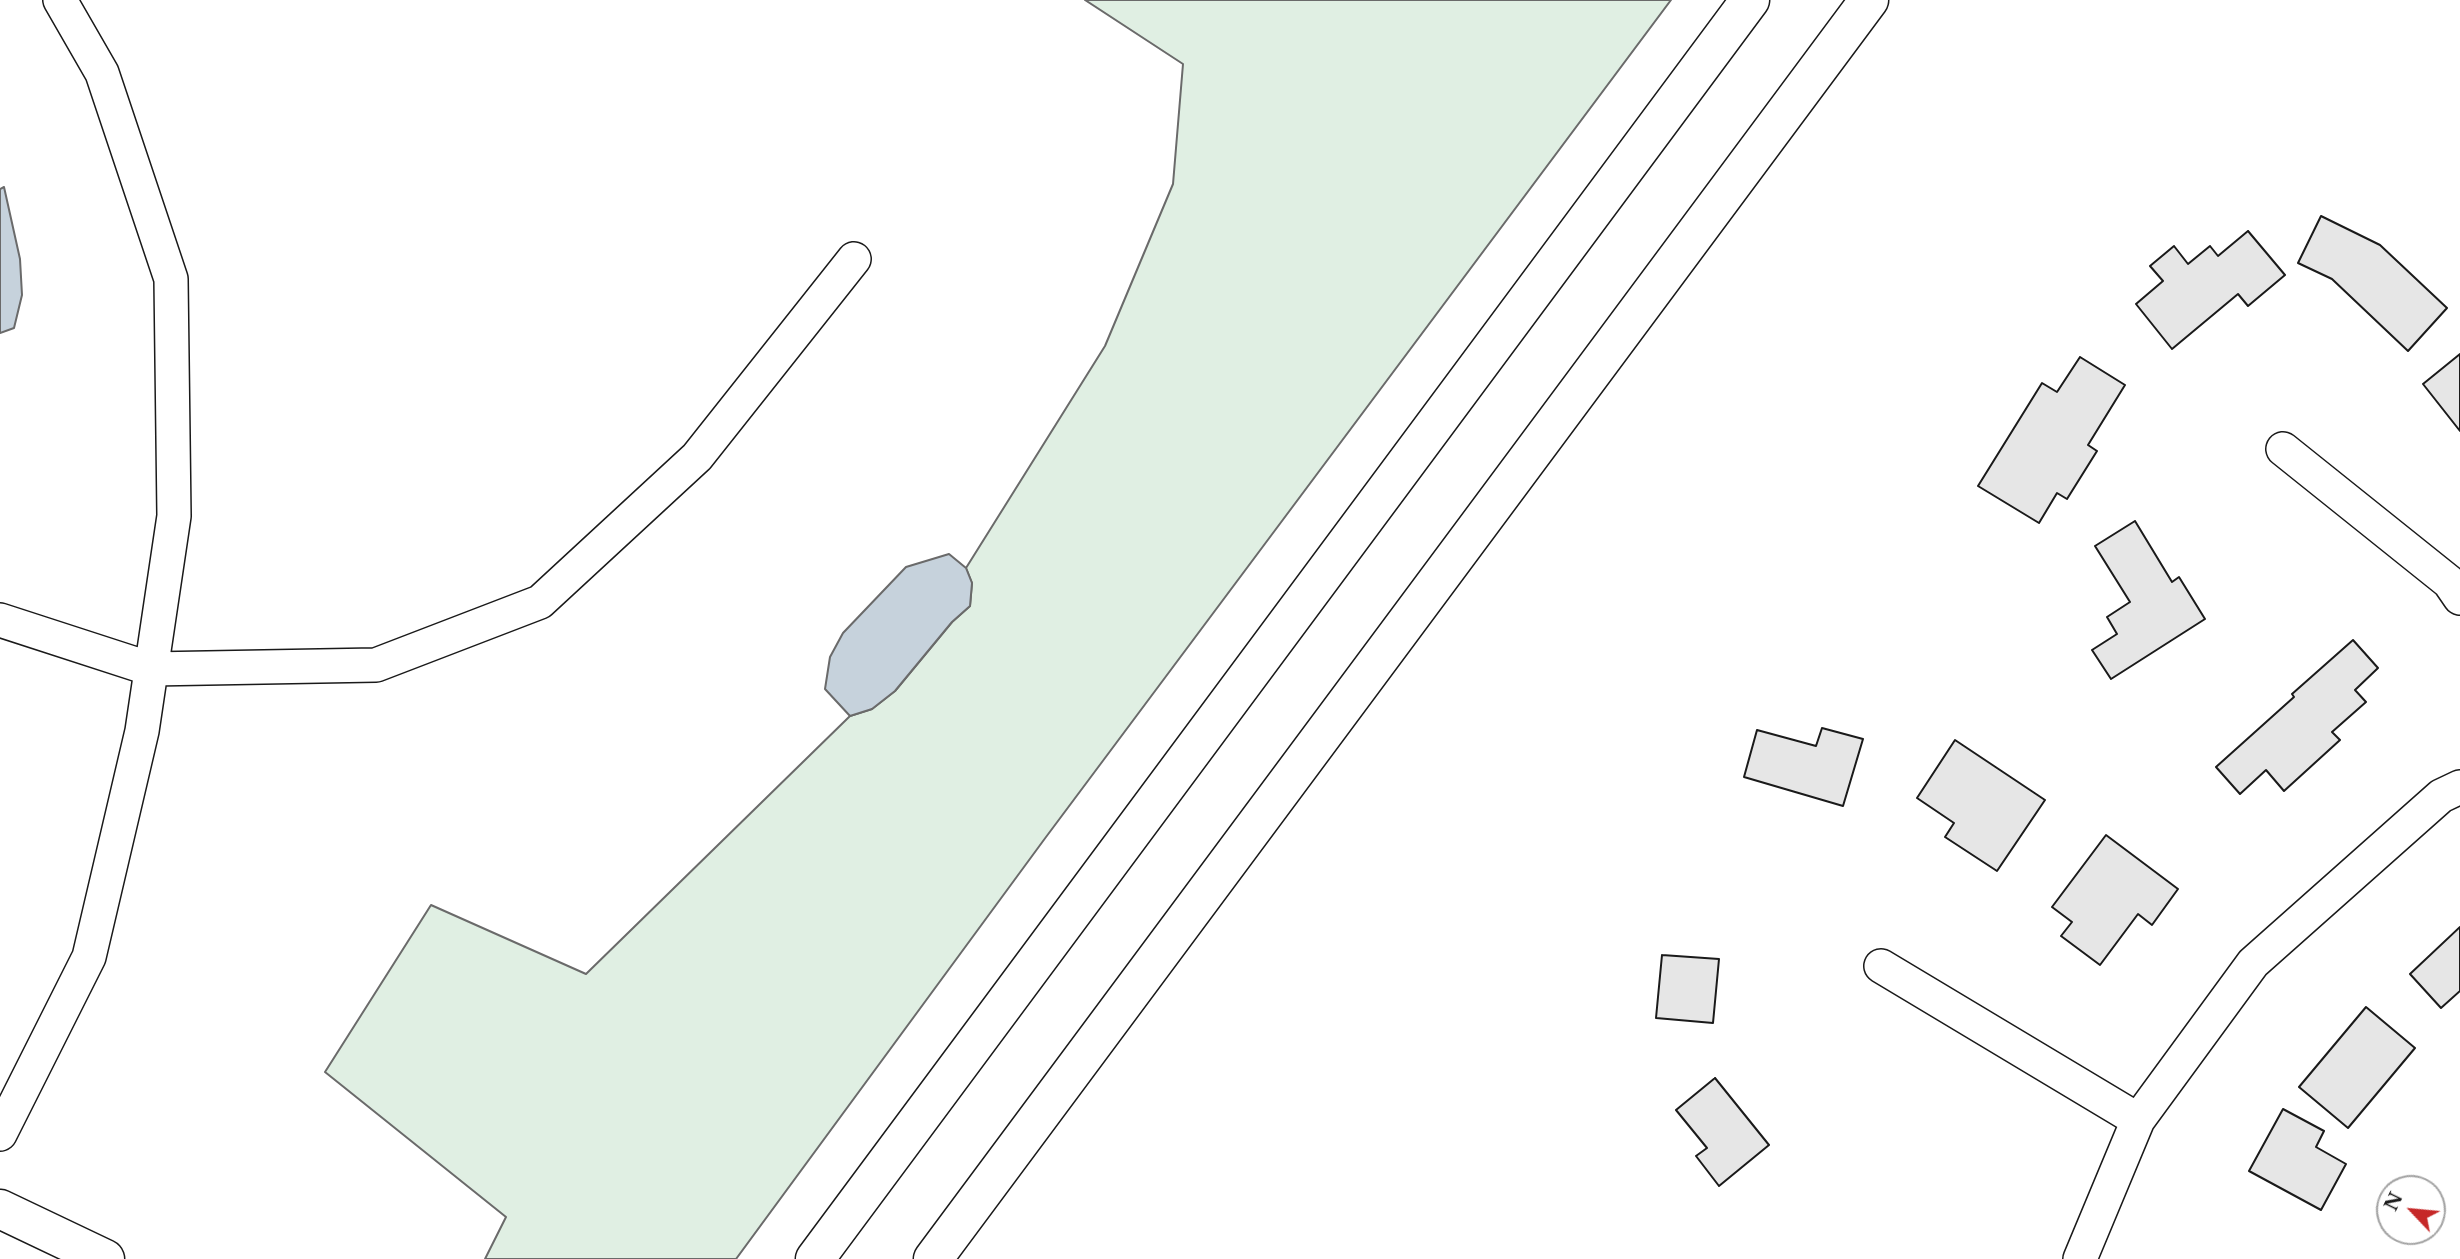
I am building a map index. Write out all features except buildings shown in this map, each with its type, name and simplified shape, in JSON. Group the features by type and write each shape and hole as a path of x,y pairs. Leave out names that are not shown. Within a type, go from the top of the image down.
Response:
{"main road":[{"path":"815,1259 1750,0"},
{"path":"933,1259 1869,0"},
{"path":"0,1209 105,1259"}],"street":[{"path":"0,1134 89,957 142,731 174,516 170,279 102,73 60,0"},
{"path":"0,620 151,669 376,665 540,602 697,457 855,259"},
{"path":"2283,449 2449,582 2460,598"},
{"path":"2080,1259 2138,1120 2253,963 2441,796 2460,787"},
{"path":"1881,966 2138,1120"}],"green space":[{"path":"1085,0 1671,0 1046,837 736,1259 485,1259 506,1217 325,1072 431,905 586,974 850,716 872,709 895,691 952,622 970,606 972,583 966,568 1105,346 1173,184 1183,64"}],"shaded area":[{"path":"4,187 20,259 22,295 14,328 0,333 0,189"},
{"path":"949,554 966,568 972,583 970,606 952,622 895,691 872,709 850,716 825,689 830,657 843,633 906,567"}]}
